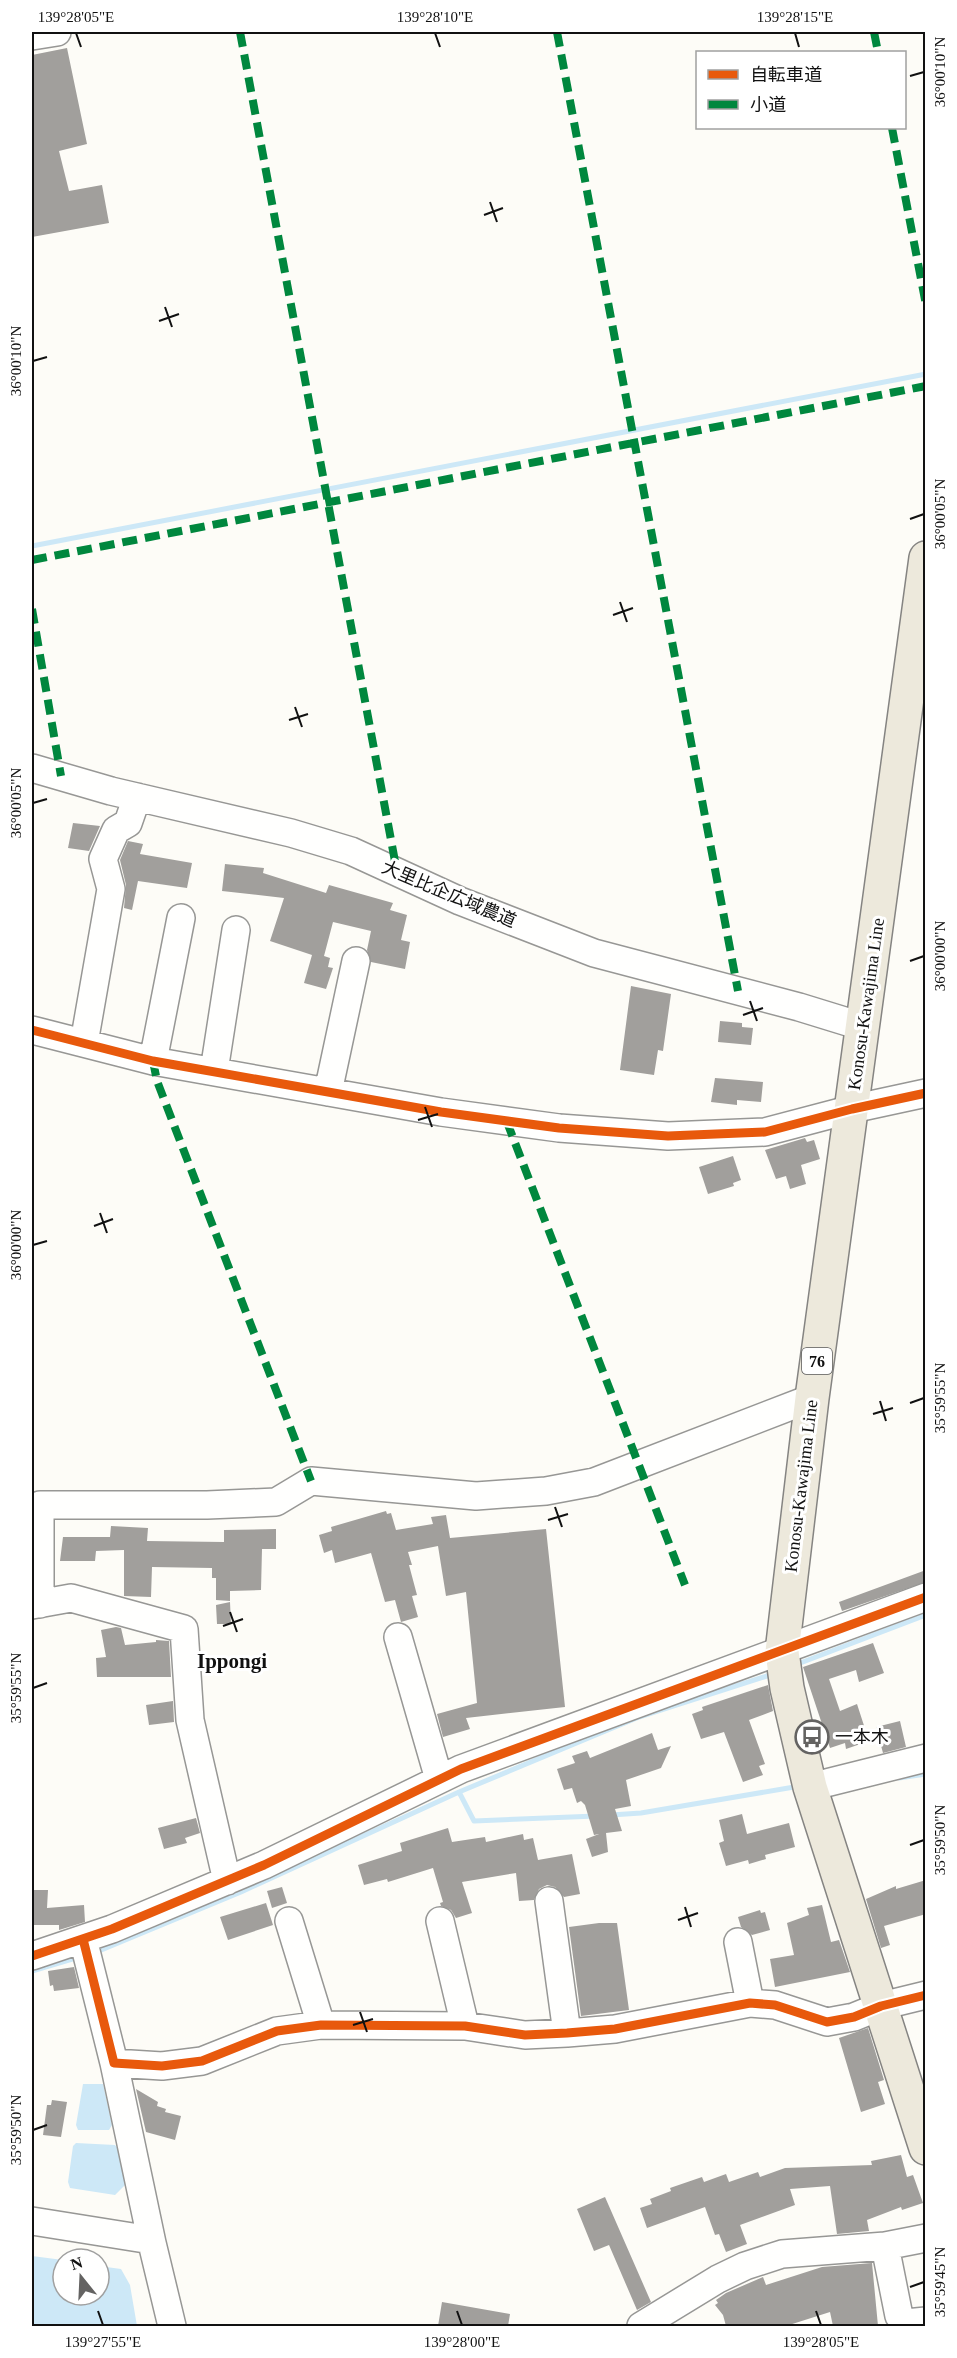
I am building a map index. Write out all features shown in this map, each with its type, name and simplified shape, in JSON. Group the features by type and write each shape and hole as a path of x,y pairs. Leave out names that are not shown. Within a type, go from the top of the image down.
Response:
{"main road":[{"name":"Konosu-Kawajima Line","path":"926,558 812,1398 782,1652 787,1688 810,1787 926,2148"}],"street":[{"path":"32,36 57,32"},
{"name":"大里比企広域農道","path":"32,768 291,833 351,851 460,901 594,952 799,1007 864,1027"},
{"path":"84,1043 111,889 103,859 116,830 128,823 137,796"},
{"path":"153,1061 182,918"},
{"path":"214,1071 236,930"},
{"path":"327,1092 356,961"},
{"path":"32,1030 153,1061 496,1121 668,1136 765,1132 852,1108 926,1093"},
{"path":"226,1881 190,1720 184,1629 71,1598 36,1605 39,1505 207,1505 276,1502 311,1481 476,1496 546,1491 594,1482 812,1398"},
{"path":"32,1956 83,1939 226,1881 439,1779 926,1597"},
{"path":"398,1637 439,1779"},
{"path":"810,1787 926,1758"},
{"path":"549,1901 567,2033"},
{"path":"289,1920 321,2025"},
{"path":"440,1921 465,2026"},
{"path":"83,1939 114,2063 171,2326"},
{"path":"738,1942 750,2003"},
{"path":"114,2063 162,2066 202,2061 277,2031 321,2025 465,2026 525,2035 567,2033 615,2029 750,2003 775,2005 827,2022 854,2017 881,2006 926,1995"},
{"path":"32,2222 145,2239 152,2243"},
{"path":"642,2326 718,2279 745,2266 782,2254 885,2246 926,2238"},
{"path":"885,2246 899,2316 906,2322 926,2321"}],"water":[{"path":"83,2084 103,2084 112,2125 109,2130 78,2130 76,2125"},
{"path":"76,2143 115,2145 119,2150 126,2184 115,2195 70,2188 68,2182 73,2146"},
{"path":"32,2256 51,2258 51,2307 111,2307 111,2268 121,2269 130,2285 137,2326 32,2326"}],"building":[{"path":"67,48 87,144 59,151 69,191 102,185 109,223 32,237 32,55"},
{"path":"73,823 100,826 89,851 68,848"},
{"path":"128,841 143,844 140,854 192,863 187,888 138,881 132,910 124,908 126,885 120,860"},
{"path":"225,864 264,868 263,873 326,893 329,885 393,903 390,910 407,915 401,940 410,942 405,969 371,962 367,950 371,931 333,922 324,956 330,958 328,967 333,968 326,989 304,983 312,955 270,941 284,898 222,891"},
{"path":"631,986 671,994 663,1051 658,1050 654,1075 620,1070"},
{"path":"720,1021 742,1023 742,1027 753,1028 751,1045 718,1042"},
{"path":"715,1078 763,1082 761,1102 737,1100 737,1105 711,1102"},
{"path":"805,1138 807,1142 814,1140 820,1159 801,1165 806,1184 790,1189 786,1176 776,1179 765,1150"},
{"path":"733,1156 741,1180 733,1183 734,1186 708,1194 699,1167"},
{"path":"386,1511 387,1514 391,1513 396,1530 433,1524 431,1517 446,1515 450,1538 546,1529 565,1707 466,1718 470,1729 443,1737 437,1714 477,1703 466,1592 446,1596 438,1546 408,1552 417,1595 412,1596 418,1617 401,1622 395,1600 385,1602 371,1553 335,1563 332,1550 324,1553 319,1535 332,1531 331,1527"},
{"path":"111,1526 148,1528 147,1541 224,1542 224,1530 276,1529 276,1549 262,1549 261,1590 230,1591 230,1601 216,1600 216,1578 212,1578 212,1568 152,1567 151,1597 124,1596 124,1550 96,1551 95,1561 60,1561 63,1537 110,1537"},
{"path":"926,1570 926,1582 842,1611 839,1602"},
{"path":"230,1602 231,1624 217,1624 216,1605"},
{"path":"121,1628 125,1645 156,1642 156,1640 169,1641 171,1677 97,1677 96,1658 106,1657 101,1630"},
{"path":"873,1643 884,1673 859,1682 856,1670 829,1679 840,1711 857,1704 869,1741 846,1749 845,1743 830,1748 803,1667"},
{"path":"768,1685 773,1711 749,1720 765,1764 759,1766 763,1775 743,1782 724,1732 701,1739 692,1714 703,1710 702,1707"},
{"path":"173,1701 174,1722 149,1725 146,1705"},
{"path":"900,1721 906,1747 883,1753 876,1727"},
{"path":"652,1733 658,1750 671,1746 661,1768 626,1780 631,1806 615,1809 622,1831 606,1833 608,1852 592,1857 586,1839 599,1834 594,1835 585,1805 581,1801 577,1803 572,1788 564,1790 557,1769 575,1763 572,1756 587,1751 590,1758"},
{"path":"742,1814 747,1834 789,1823 795,1847 765,1855 766,1859 749,1864 748,1860 726,1866 719,1843 724,1841 719,1820"},
{"path":"196,1818 200,1833 185,1838 187,1843 164,1849 158,1828"},
{"path":"448,1828 452,1842 485,1837 486,1842 523,1834 524,1840 533,1838 538,1860 572,1854 580,1894 564,1897 555,1887 547,1885 539,1889 534,1900 519,1901 516,1873 462,1882 472,1913 456,1918 451,1910 441,1906 440,1903 443,1902 433,1868 388,1882 387,1879 364,1885 358,1865 402,1851 400,1843"},
{"path":"926,1880 926,1914 884,1926 890,1945 881,1948 866,1899 896,1886 896,1889"},
{"path":"282,1887 287,1903 272,1908 267,1891"},
{"path":"32,1890 48,1890 47,1908 84,1905 85,1922 59,1930 59,1925 32,1925"},
{"path":"266,1903 273,1925 228,1940 220,1917"},
{"path":"822,1905 831,1942 839,1940 850,1972 775,1987 770,1959 794,1955 787,1923 809,1915 807,1908"},
{"path":"760,1910 761,1913 765,1912 770,1930 752,1935 741,1927 738,1917"},
{"path":"617,1923 629,2010 581,2016 569,1927"},
{"path":"74,1967 79,1988 54,1991 53,1985 50,1986 48,1971"},
{"path":"868,2028 884,2080 878,2082 885,2104 861,2112 839,2038"},
{"path":"136,2089 158,2102 157,2106 166,2109 165,2112 181,2116 175,2140 146,2132"},
{"path":"52,2100 67,2102 61,2137 43,2135 47,2105 51,2105"},
{"path":"901,2155 907,2177 913,2175 923,2203 902,2210 901,2207 867,2220 869,2231 837,2234 830,2186 790,2189 795,2205 740,2225 747,2244 726,2252 719,2234 715,2235 705,2207 647,2228 640,2208 652,2204 650,2199 671,2191 670,2188 702,2177 704,2182 726,2174 729,2182 758,2172 760,2177 785,2168 872,2165 871,2161"},
{"path":"605,2197 651,2302 637,2310 609,2245 594,2251 577,2209"},
{"path":"872,2263 878,2326 833,2326 830,2312 786,2326 726,2326 723,2315 715,2305 718,2303 716,2300 726,2293 763,2277 766,2285 822,2267"},
{"path":"442,2302 510,2314 508,2326 438,2326"}],"waterway":[{"path":"32,546 926,374"},
{"path":"795,1665 926,1615"},
{"path":"94,1953 241,1892 459,1792 639,1717 773,1674"},
{"path":"899,1778 926,1774"},
{"path":"611,1815 641,1813 800,1786"},
{"path":"459,1792 474,1821 596,1816"},
{"path":"32,1971 79,1957"}],"marked path":[{"path":"240,32 397,872"},
{"path":"557,32 738,991"},
{"path":"874,32 878,51"},
{"path":"892,129 926,305"},
{"path":"32,560 926,386"},
{"path":"32,609 61,776"},
{"path":"153,1061 157,1081 311,1481"},
{"path":"507,1122 685,1585"}],"cycle path":[{"path":"32,1030 153,1061 441,1112 559,1128 668,1136 765,1132 852,1109 926,1093"},
{"path":"32,1956 112,1929 264,1865 461,1769 926,1597"},
{"path":"83,1939 114,2063 162,2066 202,2061 277,2031 321,2025 465,2026 525,2035 567,2033 615,2029 750,2003 775,2005 827,2022 854,2017 881,2006 926,1995"}],"place":[{"name":"一本木","path":"812,1737"}],"district":[{"name":"Ippongi","path":"232,1661"}]}
